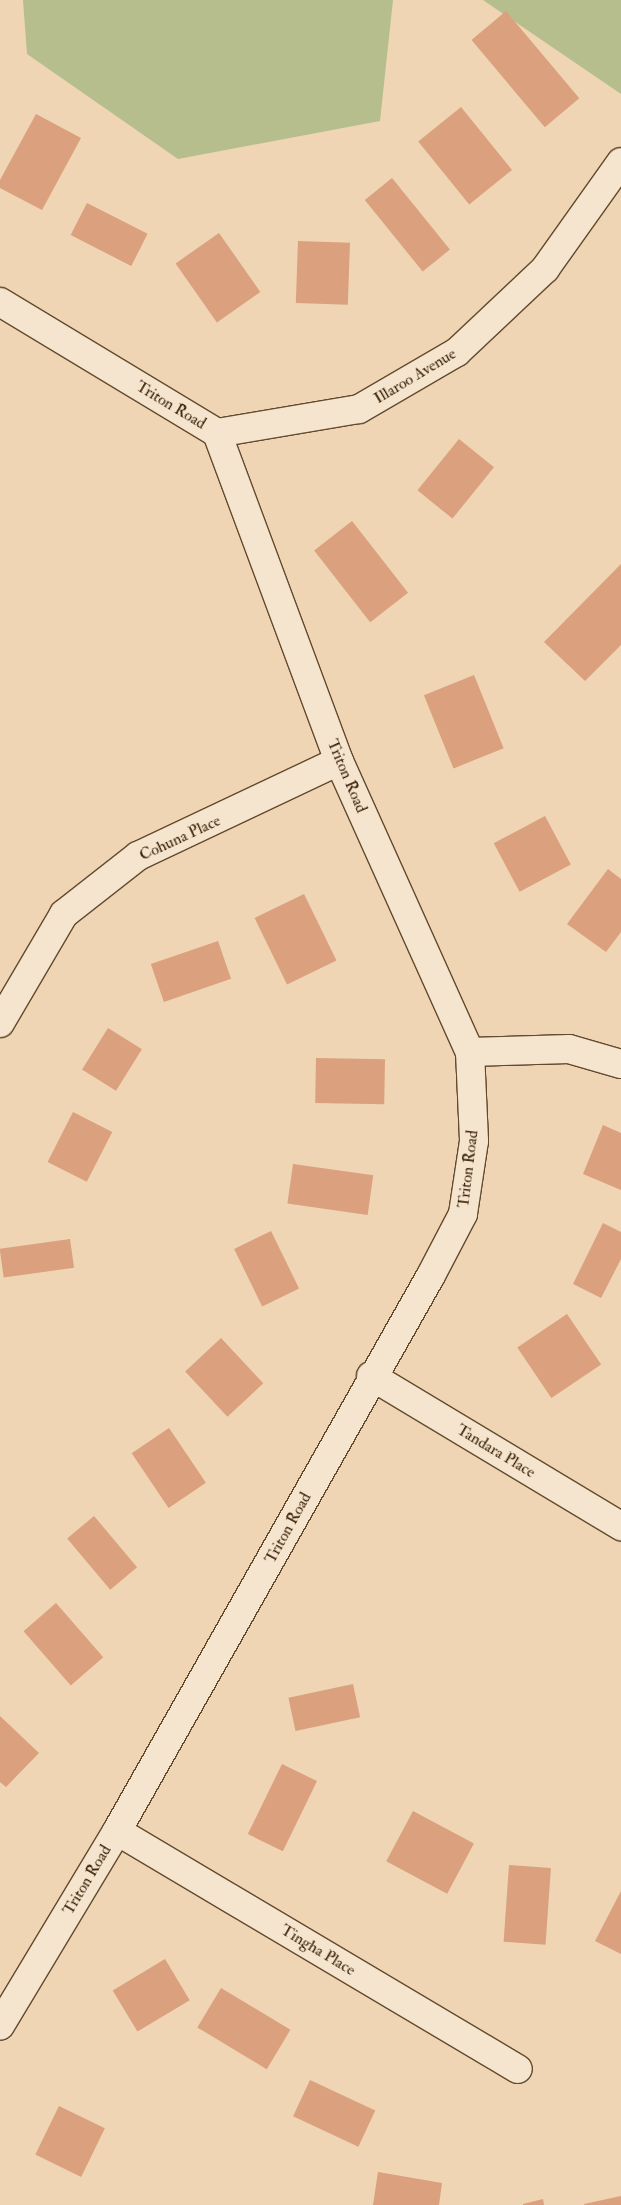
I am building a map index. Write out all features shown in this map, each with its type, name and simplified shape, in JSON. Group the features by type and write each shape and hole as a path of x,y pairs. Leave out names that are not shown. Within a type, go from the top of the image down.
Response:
{"street":[{"name":"Illaroo Avenue","path":"217,433 359,409 458,352 546,269 621,162"},
{"name":"Triton Road","path":"0,302 217,433 340,761 470,1052 474,1141 463,1214 117,1831 0,2026"},
{"name":"Cohuna Place","path":"0,1023 64,914 138,856 340,761"},
{"path":"470,1052 569,1049 621,1064"},
{"name":"Tandara Place","path":"371,1376 621,1526"},
{"name":"Tingha Place","path":"117,1831 518,2069"}],"green space":[{"path":"23,0 393,0 380,121 178,159 27,54"},
{"path":"483,0 621,0 621,94"}],"building":[{"path":"506,11 579,98 545,127 472,40"},
{"path":"461,107 512,170 469,205 418,142"},
{"path":"36,114 81,138 42,210 0,188 0,180"},
{"path":"392,178 450,249 423,272 365,200"},
{"path":"87,203 148,234 131,266 71,235"},
{"path":"219,233 260,292 217,322 176,263"},
{"path":"298,241 350,243 348,305 296,303"},
{"path":"459,439 494,467 452,519 417,490"},
{"path":"352,521 408,593 370,622 314,551"},
{"path":"621,564 621,645 585,681 544,642"},
{"path":"474,675 504,748 454,768 424,695"},
{"path":"545,816 571,865 520,892 494,843"},
{"path":"608,869 621,879 621,932 606,952 567,924"},
{"path":"304,894 336,961 287,985 255,918"},
{"path":"218,941 231,979 164,1002 151,964"},
{"path":"108,1028 142,1049 116,1091 82,1070"},
{"path":"316,1058 385,1059 384,1104 315,1103"},
{"path":"73,1112 112,1132 87,1182 48,1162"},
{"path":"603,1125 621,1133 621,1190 583,1174"},
{"path":"293,1164 373,1175 368,1215 287,1204"},
{"path":"603,1223 621,1232 621,1259 601,1298 573,1284"},
{"path":"271,1231 299,1289 262,1306 234,1249"},
{"path":"70,1239 74,1268 4,1278 0,1249"},
{"path":"567,1314 601,1365 551,1398 517,1348"},
{"path":"221,1338 263,1383 227,1417 185,1371"},
{"path":"169,1428 206,1483 169,1508 132,1453"},
{"path":"94,1516 137,1567 110,1590 67,1538"},
{"path":"56,1603 103,1657 71,1686 24,1631"},
{"path":"353,1684 360,1717 296,1731 288,1698"},
{"path":"0,1716 39,1753 6,1787 0,1782"},
{"path":"282,1764 317,1781 283,1851 248,1834"},
{"path":"413,1811 474,1843 447,1894 386,1861"},
{"path":"509,1865 551,1868 546,1945 504,1942"},
{"path":"621,1891 621,1954 595,1941"},
{"path":"165,1959 190,2000 137,2032 113,1990"},
{"path":"221,1988 290,2030 267,2069 197,2027"},
{"path":"310,2080 375,2110 358,2147 293,2116"},
{"path":"59,2106 105,2128 81,2177 35,2155"},
{"path":"378,2172 442,2183 439,2205 373,2205"},
{"path":"621,2196 621,2205 584,2205 584,2204"},
{"path":"543,2199 544,2205 523,2205 523,2204"}]}
